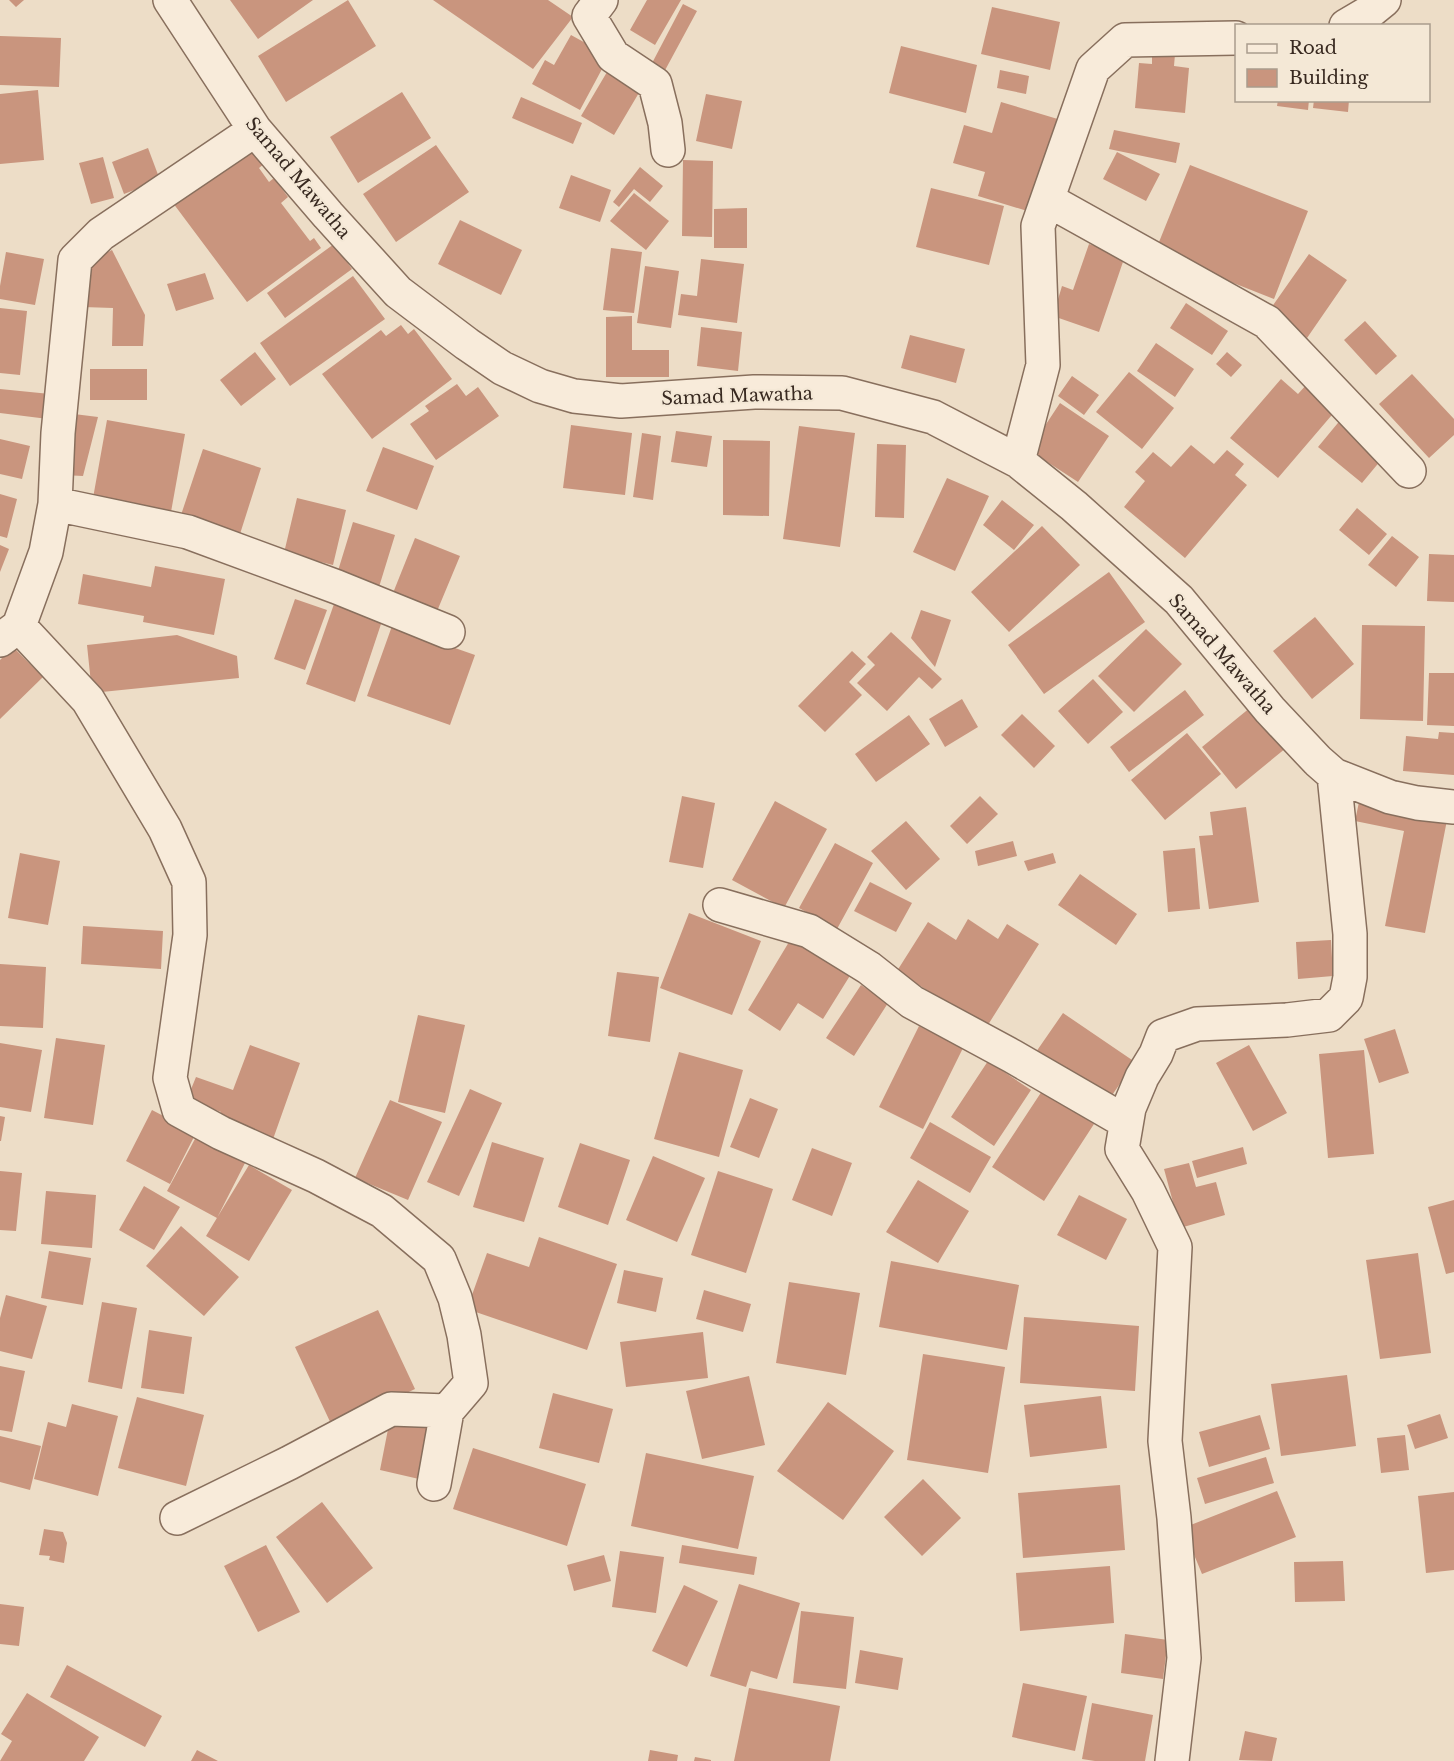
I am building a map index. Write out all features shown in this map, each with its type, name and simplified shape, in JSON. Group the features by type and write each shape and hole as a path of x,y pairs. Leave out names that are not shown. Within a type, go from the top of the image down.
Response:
{"street":[{"name":"Samad Mawatha","path":"170,0 255,130 327,215 398,292 467,345 502,368 540,386 574,396 621,401 754,392 842,393 933,417 1018,461 1074,506 1179,600 1270,710 1334,776"},
{"path":"601,0 589,16 614,56 655,84 665,123 668,150"},
{"path":"1349,24 1384,0"},
{"path":"1018,461 1043,365 1038,226 1094,69 1125,40 1235,38"},
{"path":"255,130 101,234 75,260 58,433 55,504 46,552 9,633 88,700 165,829 189,882 190,935 170,1078 179,1110 221,1133 316,1176 382,1211 439,1259 455,1298 464,1335 471,1383 447,1411 434,1484"},
{"path":"1048,200 1267,322 1409,471"},
{"path":"55,504 188,532 338,587 448,632"},
{"path":"1172,1761 1184,1658 1166,1441 1175,1247 1148,1191 1122,1149 1129,1108 1163,1036 1197,1024 1287,1020 1329,1015 1346,998 1350,977 1350,934 1334,776 1390,797 1454,807"},
{"path":"720,905 809,932 869,968 912,1002 1012,1056 1126,1122"},
{"path":"177,1518 289,1463 391,1409 447,1411"}],"building":[{"path":"9,0 24,0 16,7"},
{"path":"230,0 313,0 258,39"},
{"path":"348,0 376,46 286,102 258,56"},
{"path":"433,0 548,0 573,17 533,69"},
{"path":"647,0 681,0 655,45 630,30"},
{"path":"683,4 697,11 663,74 650,67"},
{"path":"992,7 1060,22 1050,70 981,54"},
{"path":"571,35 609,56 580,110 532,84 545,60 554,65"},
{"path":"0,36 61,38 59,87 0,85"},
{"path":"901,46 977,65 966,113 889,93"},
{"path":"1152,52 1175,54 1174,66 1189,68 1185,113 1135,108 1139,63 1152,64"},
{"path":"1000,70 1029,76 1026,94 997,88"},
{"path":"607,72 640,91 614,135 581,116"},
{"path":"38,90 44,160 0,164 0,94"},
{"path":"402,92 431,138 358,183 330,137"},
{"path":"706,94 742,101 732,149 696,141"},
{"path":"521,97 582,123 573,144 512,118"},
{"path":"1001,102 1061,120 1034,213 978,196 985,172 953,163 964,125 992,133"},
{"path":"1278,102 1309,102 1308,110 1277,106"},
{"path":"1314,102 1349,102 1348,112 1313,108"},
{"path":"1114,130 1180,143 1176,163 1109,149"},
{"path":"252,145 265,163 259,168 269,182 274,178 288,197 281,203 310,241 314,238 321,248 247,302 173,203"},
{"path":"436,145 469,192 396,242 363,194"},
{"path":"148,148 160,180 124,194 112,162"},
{"path":"1117,152 1160,174 1146,201 1103,179"},
{"path":"103,157 114,198 91,204 79,163"},
{"path":"683,160 713,161 712,237 682,236"},
{"path":"1190,165 1308,211 1274,299 1155,252"},
{"path":"640,167 663,186 650,202 634,189 619,207 613,202"},
{"path":"571,175 611,190 600,222 559,208"},
{"path":"931,188 1004,206 989,265 916,247"},
{"path":"634,193 669,221 646,250 610,221"},
{"path":"747,208 747,248 714,248 714,209"},
{"path":"460,220 522,250 501,295 438,264"},
{"path":"334,244 352,269 285,318 267,293"},
{"path":"1089,244 1125,256 1099,332 1053,316 1062,286 1073,290"},
{"path":"611,248 642,252 634,313 603,310"},
{"path":"112,250 145,315 143,346 112,346 113,308 83,307 84,264"},
{"path":"6,252 44,259 35,305 0,299"},
{"path":"1309,254 1347,280 1307,338 1269,311"},
{"path":"701,259 744,264 737,323 678,315 681,294 697,296"},
{"path":"645,266 679,271 671,328 637,323"},
{"path":"205,273 214,299 176,311 167,284"},
{"path":"353,276 385,319 290,386 260,343"},
{"path":"1186,303 1228,331 1212,355 1170,328"},
{"path":"0,308 27,311 20,375 0,373"},
{"path":"632,316 632,350 669,350 669,377 606,377 606,317"},
{"path":"1365,321 1397,356 1376,375 1344,340"},
{"path":"401,325 408,334 414,329 452,379 372,439 322,374 381,330 386,336"},
{"path":"701,327 742,332 738,371 697,366"},
{"path":"910,335 965,349 956,383 901,368"},
{"path":"1156,343 1194,369 1175,397 1137,371"},
{"path":"255,352 276,379 241,406 220,380"},
{"path":"1227,352 1242,365 1231,377 1216,364"},
{"path":"90,369 147,369 147,400 90,400"},
{"path":"1129,372 1174,408 1142,449 1096,412"},
{"path":"1412,374 1454,419 1454,435 1429,458 1379,404"},
{"path":"1072,376 1099,395 1084,415 1058,396"},
{"path":"1281,379 1298,394 1307,384 1337,409 1278,478 1230,438"},
{"path":"457,384 466,396 478,387 499,416 436,460 410,424 429,411 425,406"},
{"path":"0,389 50,394 48,419 0,413"},
{"path":"1060,403 1109,436 1078,482 1029,450"},
{"path":"66,413 98,417 83,476 63,475"},
{"path":"1342,418 1386,454 1362,483 1318,447"},
{"path":"107,420 185,434 171,512 93,498"},
{"path":"571,425 632,433 625,495 563,488"},
{"path":"799,426 855,433 840,547 783,539"},
{"path":"676,431 712,436 707,467 671,462"},
{"path":"642,433 661,436 653,500 633,497"},
{"path":"0,439 30,446 22,479 0,474"},
{"path":"723,440 770,441 769,516 723,515"},
{"path":"877,444 906,445 904,518 875,517"},
{"path":"1191,445 1214,464 1227,450 1244,464 1235,475 1247,485 1185,558 1124,507 1145,481 1135,472 1153,452 1171,467"},
{"path":"383,447 434,466 417,510 366,491"},
{"path":"203,449 261,468 240,534 181,515"},
{"path":"947,478 989,496 955,571 913,552"},
{"path":"0,494 17,499 7,538 0,536"},
{"path":"297,498 346,510 333,565 284,553"},
{"path":"1002,500 1034,525 1014,550 983,525"},
{"path":"1357,508 1387,534 1369,555 1339,530"},
{"path":"353,522 395,535 379,587 337,574"},
{"path":"1042,526 1080,565 1009,632 971,592"},
{"path":"1392,536 1419,557 1396,587 1368,565"},
{"path":"415,538 460,556 435,616 391,598"},
{"path":"0,545 9,549 0,572"},
{"path":"1429,554 1454,555 1454,602 1427,601"},
{"path":"155,566 225,579 214,635 143,622 144,616 78,604 83,574 151,587"},
{"path":"1109,572 1145,622 1044,694 1008,645"},
{"path":"295,599 327,610 305,670 274,659"},
{"path":"334,604 382,621 355,702 306,684"},
{"path":"921,610 951,620 935,667 911,638"},
{"path":"1315,617 1354,664 1312,699 1273,651"},
{"path":"1362,625 1425,626 1423,721 1360,719"},
{"path":"392,626 475,655 450,725 367,696"},
{"path":"1146,629 1182,664 1134,712 1098,676"},
{"path":"891,632 942,679 932,689 919,677 887,711 857,683 875,665 867,657"},
{"path":"177,635 237,656 239,678 92,693 87,645"},
{"path":"13,647 43,677 0,719 0,660"},
{"path":"852,651 866,664 849,682 862,695 825,732 798,706"},
{"path":"1429,673 1454,673 1454,726 1427,725"},
{"path":"1093,679 1123,712 1088,744 1058,711"},
{"path":"1185,690 1204,715 1129,772 1110,747"},
{"path":"962,699 978,727 945,747 929,719"},
{"path":"1251,707 1286,748 1236,789 1202,747"},
{"path":"1022,714 1055,746 1034,768 1001,735"},
{"path":"909,715 930,744 876,782 855,754"},
{"path":"1439,732 1454,733 1454,775 1403,771 1406,736 1438,739"},
{"path":"1187,733 1221,774 1165,820 1131,780"},
{"path":"682,796 715,803 703,868 669,862"},
{"path":"980,796 998,814 967,844 950,826"},
{"path":"775,801 827,829 784,908 732,880"},
{"path":"1359,802 1447,820 1425,933 1385,926 1404,831 1355,821"},
{"path":"1246,807 1259,902 1209,909 1199,836 1213,835 1210,812"},
{"path":"906,821 940,859 906,890 871,851"},
{"path":"1013,841 1017,856 978,866 975,851"},
{"path":"835,843 873,863 837,929 799,908"},
{"path":"1195,848 1200,909 1168,912 1163,851"},
{"path":"20,853 60,861 48,925 8,918"},
{"path":"1053,853 1056,863 1028,871 1024,861"},
{"path":"1080,874 1137,914 1116,945 1058,905"},
{"path":"870,882 912,903 896,932 854,911"},
{"path":"689,913 761,941 732,1015 660,988"},
{"path":"968,919 998,939 1007,924 1039,944 986,1028 897,971 928,922 956,940"},
{"path":"83,926 163,931 161,969 81,964"},
{"path":"792,937 851,974 823,1019 798,1003 780,1031 748,1010"},
{"path":"1331,940 1333,976 1298,979 1296,942"},
{"path":"0,964 46,967 43,1028 0,1026"},
{"path":"617,972 659,977 650,1042 608,1036"},
{"path":"861,985 888,1003 854,1056 826,1038"},
{"path":"1063,1013 1135,1062 1108,1101 1036,1052"},
{"path":"418,1015 465,1025 445,1113 398,1102"},
{"path":"919,1026 963,1048 923,1129 879,1107"},
{"path":"1395,1029 1409,1073 1379,1083 1364,1039"},
{"path":"56,1038 105,1045 93,1125 44,1118"},
{"path":"0,1043 42,1050 31,1112 0,1107"},
{"path":"250,1045 300,1063 272,1142 217,1122 221,1112 187,1099 196,1077 233,1090"},
{"path":"1249,1045 1287,1113 1253,1131 1216,1063"},
{"path":"1364,1050 1374,1154 1328,1158 1319,1054"},
{"path":"679,1052 743,1070 719,1157 654,1139"},
{"path":"988,1061 1031,1090 994,1146 951,1117"},
{"path":"470,1089 502,1103 459,1196 427,1182"},
{"path":"1042,1091 1094,1124 1044,1201 992,1167"},
{"path":"750,1098 778,1109 759,1158 730,1147"},
{"path":"390,1100 442,1122 408,1200 355,1178"},
{"path":"152,1110 196,1133 170,1184 126,1161"},
{"path":"0,1116 5,1117 1,1141 0,1141"},
{"path":"930,1122 991,1157 970,1193 910,1158"},
{"path":"196,1137 245,1163 217,1218 167,1191"},
{"path":"492,1142 544,1158 524,1222 473,1207"},
{"path":"580,1143 630,1160 608,1225 558,1207"},
{"path":"1243,1147 1247,1164 1197,1178 1192,1161"},
{"path":"812,1148 852,1163 832,1216 792,1200"},
{"path":"653,1156 705,1178 677,1242 626,1220"},
{"path":"1189,1163 1196,1187 1216,1182 1225,1215 1180,1228 1164,1169"},
{"path":"249,1165 292,1190 249,1261 206,1236"},
{"path":"0,1171 22,1173 16,1231 0,1230"},
{"path":"718,1171 773,1189 746,1273 691,1255"},
{"path":"918,1180 969,1211 938,1263 886,1232"},
{"path":"144,1186 180,1207 154,1250 119,1230"},
{"path":"46,1191 96,1195 92,1248 41,1244"},
{"path":"1079,1195 1127,1219 1106,1260 1057,1235"},
{"path":"1454,1200 1454,1272 1446,1274 1428,1207"},
{"path":"181,1226 239,1277 204,1316 146,1266"},
{"path":"539,1237 617,1264 587,1350 467,1309 487,1253 529,1267"},
{"path":"49,1251 91,1258 83,1305 41,1298"},
{"path":"1418,1253 1431,1353 1380,1359 1366,1260"},
{"path":"891,1261 1019,1285 1007,1350 879,1327"},
{"path":"624,1270 663,1278 656,1312 617,1303"},
{"path":"789,1282 860,1293 846,1375 776,1363"},
{"path":"704,1290 751,1304 743,1332 696,1319"},
{"path":"6,1295 47,1306 32,1359 0,1351 0,1318"},
{"path":"102,1302 137,1308 122,1389 88,1382"},
{"path":"378,1310 415,1389 333,1428 295,1347"},
{"path":"1024,1317 1139,1326 1135,1391 1020,1383"},
{"path":"149,1330 192,1337 184,1394 141,1388"},
{"path":"703,1332 708,1378 626,1387 620,1342"},
{"path":"923,1354 1005,1367 988,1473 907,1460"},
{"path":"0,1366 25,1371 12,1432 0,1430"},
{"path":"1347,1375 1356,1446 1281,1456 1271,1384"},
{"path":"749,1376 765,1445 702,1459 686,1391"},
{"path":"553,1393 613,1409 599,1463 539,1448"},
{"path":"1101,1396 1107,1448 1030,1457 1024,1405"},
{"path":"137,1397 204,1415 186,1486 118,1468"},
{"path":"828,1402 894,1451 843,1520 777,1471"},
{"path":"72,1404 118,1416 98,1496 34,1479 48,1422 66,1427"},
{"path":"391,1414 430,1423 419,1479 380,1470"},
{"path":"1440,1414 1448,1438 1415,1449 1407,1425"},
{"path":"1260,1415 1270,1449 1209,1467 1199,1432"},
{"path":"1405,1435 1409,1470 1381,1473 1377,1438"},
{"path":"0,1436 41,1446 30,1490 0,1482"},
{"path":"473,1448 586,1484 567,1546 453,1509"},
{"path":"646,1453 754,1476 738,1549 631,1526"},
{"path":"1266,1457 1274,1483 1205,1504 1197,1478"},
{"path":"923,1479 961,1518 922,1556 884,1517"},
{"path":"1120,1485 1125,1550 1023,1558 1018,1493"},
{"path":"1277,1491 1296,1537 1202,1574 1183,1528"},
{"path":"1454,1492 1454,1570 1426,1573 1418,1496"},
{"path":"322,1502 373,1568 327,1603 276,1537"},
{"path":"44,1529 63,1532 67,1543 64,1563 49,1560 50,1556 39,1555"},
{"path":"266,1545 300,1612 258,1632 224,1566"},
{"path":"682,1545 757,1557 754,1575 679,1563"},
{"path":"620,1551 664,1557 656,1613 612,1607"},
{"path":"604,1555 611,1581 574,1591 567,1565"},
{"path":"1343,1561 1345,1601 1295,1602 1294,1562"},
{"path":"1110,1566 1114,1623 1020,1631 1016,1573"},
{"path":"739,1584 800,1603 777,1679 751,1671 746,1687 710,1676"},
{"path":"684,1585 718,1601 687,1667 652,1651"},
{"path":"0,1604 24,1607 19,1646 0,1644"},
{"path":"801,1611 854,1617 846,1689 793,1683"},
{"path":"1125,1634 1168,1640 1163,1679 1121,1673"},
{"path":"860,1650 903,1658 898,1690 855,1683"},
{"path":"67,1665 162,1716 145,1747 50,1697"},
{"path":"1023,1683 1087,1696 1075,1751 1012,1737"},
{"path":"749,1688 840,1706 830,1761 734,1761"},
{"path":"27,1693 99,1737 84,1761 0,1761 12,1741 1,1734"},
{"path":"1092,1703 1153,1715 1145,1761 1082,1759"},
{"path":"1245,1731 1277,1738 1272,1761 1239,1760"},
{"path":"197,1750 218,1761 191,1761"},
{"path":"650,1750 678,1755 677,1761 648,1761"},
{"path":"695,1757 711,1760 711,1761 694,1761"}]}
